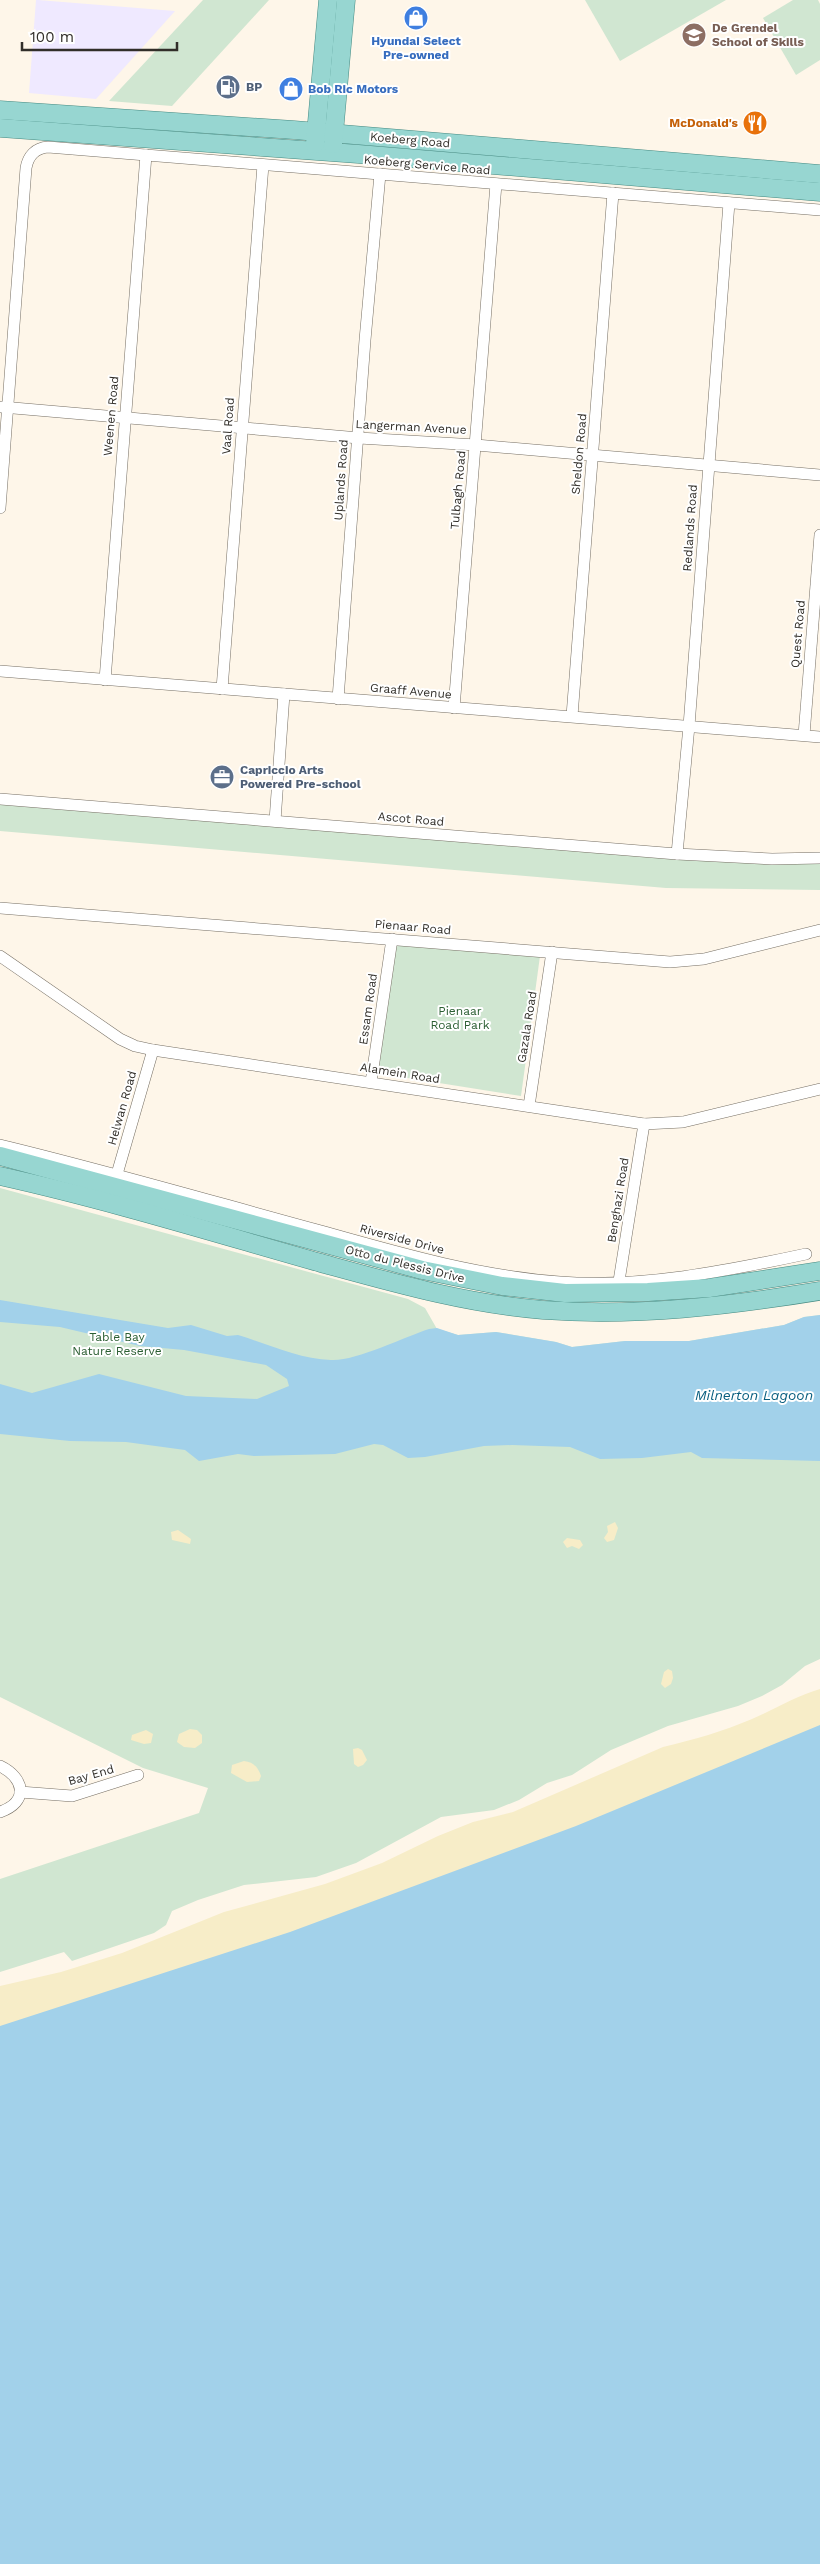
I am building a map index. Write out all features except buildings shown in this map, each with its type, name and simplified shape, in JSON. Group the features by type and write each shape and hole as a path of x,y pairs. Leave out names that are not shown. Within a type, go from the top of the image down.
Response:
{"main road":[{"path":"314,151 328,0"},
{"path":"333,152 346,0"},
{"name":"Koeberg Road","path":"0,110 334,134 820,174"},
{"name":"Koeberg Road","path":"0,128 333,152 820,192"},
{"name":"Otto du Plessis Drive","path":"0,1156 422,1270 502,1286 565,1293 648,1292 709,1288 820,1271"},
{"name":"Otto du Plessis Drive","path":"0,1176 420,1289 501,1306 584,1313 640,1312 703,1308 820,1291"}],"street":[{"name":"Koeberg Service Road","path":"4,407 26,168 34,153 48,147 820,210"},
{"name":"Weenen Road","path":"104,680 146,155"},
{"name":"Vaal Road","path":"222,689 263,165"},
{"name":"Uplands Road","path":"338,699 365,340 380,174"},
{"name":"Tulbagh Road","path":"454,708 496,184"},
{"name":"Sheldon Road","path":"572,716 613,193"},
{"name":"Redlands Road","path":"677,854 689,726 729,203"},
{"name":"Langerman Avenue","path":"4,407 820,475"},
{"path":"0,508 4,407"},
{"name":"Quest Road","path":"804,736 820,535"},
{"name":"Graaff Avenue","path":"0,671 820,737"},
{"path":"274,821 284,694"},
{"name":"Ascot Road","path":"0,799 677,854 820,860"},
{"name":"Pienaar Road","path":"0,908 686,961 704,959 820,930"},
{"name":"Essam Road","path":"370,1082 392,939"},
{"name":"Gazala Road","path":"529,1106 552,952"},
{"name":"Alamein Road","path":"0,956 120,1039 135,1046 153,1050 644,1124 683,1122 820,1089"},
{"name":"Helwan Road","path":"117,1174 153,1050"},
{"name":"Benghazi Road","path":"619,1281 644,1124"},
{"name":"Riverside Drive","path":"0,1145 117,1174 468,1270 560,1282 619,1281 703,1274 806,1254"},
{"path":"0,1766 9,1770 17,1778 20,1792 14,1805 0,1812"},
{"name":"Bay End","path":"20,1792 72,1796 138,1774"}],"shaded area":[{"path":"36,0 175,11 96,99 29,93"}],"green space":[{"path":"203,0 269,0 172,106 109,101"},
{"path":"585,0 726,0 620,61"},
{"path":"793,0 818,0 820,4 820,60 796,75 763,18"},
{"path":"0,799 677,854 820,858 820,890 666,888 0,831"},
{"name":"Pienaar Road Park","path":"394,945 540,956 521,1096 376,1073"},
{"name":"Table Bay Nature Reserve","path":"0,1188 408,1299 425,1308 437,1329 458,1335 496,1332 556,1342 572,1347 625,1341 689,1341 784,1325 804,1317 820,1315 820,1659 805,1666 782,1685 762,1696 738,1706 668,1726 611,1750 572,1775 547,1783 519,1800 494,1810 441,1817 356,1863 316,1877 244,1885 198,1900 172,1911 166,1925 154,1933 72,1961 64,1952 0,1972 0,1879 199,1813 208,1788 143,1768 0,1697"}],"sand":[{"path":"615,1522 618,1528 614,1540 607,1542 604,1538 608,1532 607,1526"},
{"path":"178,1530 191,1539 190,1544 172,1540 171,1532"},
{"path":"567,1538 580,1540 583,1545 579,1549 572,1546 567,1548 563,1542"},
{"path":"668,1669 672,1671 673,1678 671,1684 665,1688 661,1684 664,1672"},
{"path":"820,1689 820,1762 0,2075 0,1986 61,1972 122,1953 224,1912 325,1884 382,1863 438,1836 473,1822 513,1812 663,1747 731,1727 802,1695"},
{"path":"190,1729 197,1730 202,1735 202,1743 195,1748 184,1747 177,1742 179,1734"},
{"path":"146,1730 153,1734 151,1743 144,1744 131,1740 132,1735"},
{"path":"358,1748 362,1750 367,1760 358,1767 354,1764 353,1749"},
{"path":"244,1761 250,1762 257,1768 261,1776 259,1781 247,1782 231,1773 232,1765"}],"water":[{"name":"Milnerton Lagoon","path":"0,1300 168,1328 191,1325 227,1336 238,1335 307,1357 331,1360 352,1357 429,1329 437,1328 458,1335 496,1332 556,1342 572,1347 625,1341 689,1341 784,1325 804,1317 820,1315 820,1461 702,1458 691,1452 642,1458 600,1459 570,1447 512,1445 484,1446 425,1457 408,1458 383,1445 374,1444 335,1454 254,1456 238,1454 199,1461 185,1450 126,1442 70,1441 0,1434 0,1384 32,1393 99,1374 186,1396 257,1399 289,1386 287,1379 266,1365 184,1350 140,1346 60,1327 0,1322"},
{"path":"820,1725 820,2564 0,2564 0,2026 290,1932 576,1826"}],"place":[{"name":"Hyundai Select Pre-owned","path":"416,18"},
{"name":"De Grendel School of Skills","path":"694,35"},
{"name":"BP","path":"228,87"},
{"name":"Bob Ric Motors","path":"291,89"},
{"name":"McDonald's","path":"755,123"},
{"name":"Capriccio Arts Powered Pre-school","path":"222,777"}]}
